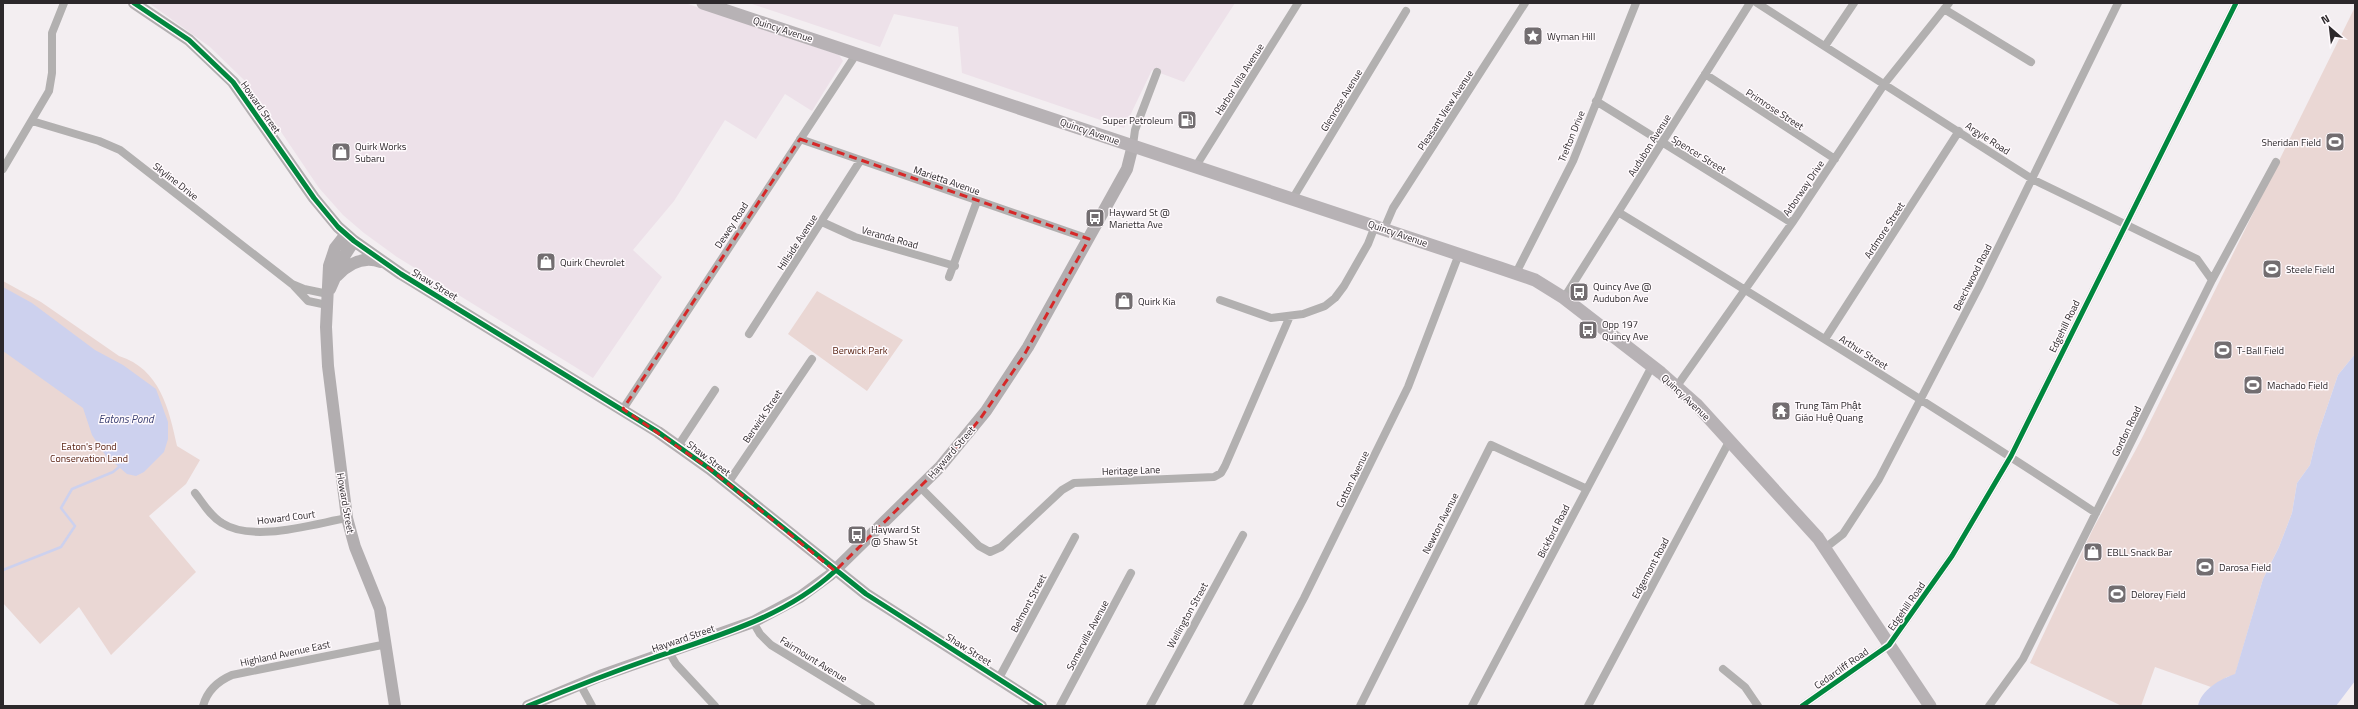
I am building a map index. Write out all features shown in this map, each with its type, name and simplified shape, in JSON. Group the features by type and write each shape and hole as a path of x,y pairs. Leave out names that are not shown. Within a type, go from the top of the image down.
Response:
{"main road":[{"name":"Quincy Avenue","path":"703,3 1380,227 1516,273 1541,284 1564,298 1677,386 1730,440 1804,520 1825,548 1930,706"}],"street":[{"path":"3,169 32,122 50,85 52,33 64,3"},
{"name":"Howard Street","path":"134,3 189,40 233,82 314,198 350,237"},
{"name":"Harbor Villa Avenue","path":"1196,166 1298,3"},
{"name":"Pleasant View Avenue","path":"1220,300 1271,318 1290,316 1316,310 1335,298 1368,244 1393,208 1525,3"},
{"name":"Trefton Drive","path":"1516,273 1568,170 1636,3"},
{"name":"Audubon Avenue","path":"1564,298 1750,3"},
{"name":"Argyle Road","path":"1757,3 2032,179 2197,260 2212,280"},
{"path":"1825,46 1854,3"},
{"name":"Beechwood Road","path":"1825,548 1843,534 1875,485 1921,400 2118,3"},
{"name":"Edgehill Road","path":"1889,645 1952,556 2010,456 2236,3"},
{"path":"1947,6 2031,62"},
{"name":"Arborway Drive","path":"1677,386 1792,223 1885,84 1947,6"},
{"name":"Glenrose Avenue","path":"1293,198 1406,11"},
{"name":"Dewey Road","path":"623,409 857,53"},
{"path":"1133,145 1135,130 1156,72"},
{"name":"Primrose Street","path":"1705,74 1835,159"},
{"name":"Spencer Street","path":"1596,101 1792,223"},
{"name":"Skyline Drive","path":"32,122 99,141 120,150 292,284 308,301 327,300"},
{"name":"Ardmore Street","path":"1825,339 1959,131"},
{"name":"Marietta Avenue","path":"800,139 1089,239"},
{"name":"Hayward Street","path":"528,706 580,684 752,622 800,597 834,571 920,487 964,439 1005,384 1028,347 1127,169 1133,145"},
{"name":"Hillside Avenue","path":"749,334 860,161"},
{"name":"Gordon Road","path":"1989,706 2023,659 2212,280 2276,162"},
{"path":"949,277 955,266 976,201"},
{"name":"Arthur Street","path":"1618,212 1746,289 2010,456 2096,513"},
{"name":"Veranda Road","path":"822,222 854,237 955,266"},
{"name":"Howard Street","path":"327,300 350,237"},
{"name":"Howard Street","path":"350,237 331,257 327,300 327,357 347,518 355,547 378,601 387,644 395,706"},
{"name":"Shaw Street","path":"350,237 384,263 623,409 678,446 728,483 834,571 866,594 1042,706"},
{"name":"Cotton Avenue","path":"1247,706 1304,598 1408,387 1459,254"},
{"path":"335,278 344,269 360,261 373,260 384,263"},
{"name":"Heritage Lane","path":"920,487 979,546 990,552 1001,547 1062,490 1074,483 1214,477 1221,473 1225,466 1290,316"},
{"name":"Berwick Street","path":"728,483 812,359"},
{"name":"Bickford Road","path":"1472,706 1652,366"},
{"path":"678,446 714,390"},
{"name":"Edgemont Road","path":"1588,706 1730,440"},
{"name":"Newton Avenue","path":"1360,706 1491,444 1587,489"},
{"name":"Howard Court","path":"196,493 218,521 226,526 240,530 284,530 347,518"},
{"name":"Wellington Street","path":"1150,706 1243,535"},
{"name":"Belmont Street","path":"999,678 1075,537"},
{"name":"Somerville Avenue","path":"1060,706 1130,573"},
{"name":"Fairmount Avenue","path":"752,622 760,634 771,645 871,706"},
{"name":"Highland Avenue East","path":"203,706 207,695 214,687 232,675 387,644"},
{"name":"Cedarcliff Road","path":"1802,706 1889,645"},
{"path":"669,652 676,664 715,706"},
{"path":"1723,669 1745,687 1758,706"},
{"path":"580,684 592,706"}],"highlighted area":[{"path":"800,139 1089,239 1023,357 980,419 940,467 835,571 710,469 623,409"}],"shaded area":[{"path":"149,3 685,3 839,55 843,61 812,111 785,94 756,139 725,120 674,201 633,250 662,277 593,378 397,257 364,233 343,215 319,188 265,108 244,80 210,47"},
{"path":"749,3 1235,3 1184,82 1152,70 1124,128 962,73 958,27 894,14 880,47"}],"green space":[{"path":"2355,7 2355,354 2338,375 2316,440 2310,465 2297,483 2292,513 2279,547 2263,579 2235,675 2227,677 2211,687 2155,667 2141,706 2122,706 2030,663 2092,531 2141,440"},
{"name":"Eaton's Pond Conservation Land","path":"3,281 41,302 119,356 133,362 144,370 153,380 166,405 177,446 200,460 186,484 149,516 196,572 111,655 79,607 40,644 3,603"},
{"name":"Berwick Park","path":"817,291 903,340 867,391 788,334"}],"water":[{"name":"Eatons Pond","path":"3,287 32,303 95,350 123,365 156,389 168,422 168,439 164,452 144,472 136,476 127,474 106,456 92,435 83,408 3,351"},
{"path":"2355,354 2355,681 2336,706 2198,706 2207,690 2217,682 2235,674 2263,579 2279,547 2292,513 2297,483 2310,465 2316,440 2338,375"}],"waterway":[{"path":"3,570 61,547 75,526 61,508 72,489 113,472 119,467"}],"cycle path":[{"path":"134,3 189,40 233,82 314,198 338,227 354,241 401,274 658,432 710,469 866,594 1041,706"},
{"path":"1802,706 1889,645 1952,556 2011,456 2236,3"},
{"path":"528,706 621,669 748,624 794,601 835,571"}],"place":[{"name":"Wyman Hill","path":"1533,36"},
{"name":"Super Petroleum","path":"1187,120"},
{"name":"Sheridan Field","path":"2335,142"},
{"name":"Quirk Works Subaru","path":"341,152"},
{"name":"Hayward St @ Marietta Ave","path":"1095,218"},
{"name":"Quirk Chevrolet","path":"546,262"},
{"name":"Steele Field","path":"2272,269"},
{"name":"Quincy Ave @ Audubon Ave","path":"1579,292"},
{"name":"Quirk Kia","path":"1124,301"},
{"name":"Opp 197 Quincy Ave","path":"1588,330"},
{"name":"T-Ball Field","path":"2223,350"},
{"name":"Machado Field","path":"2253,385"},
{"name":"Trung Tâm Phật Giáo Huệ Quang","path":"1781,411"},
{"name":"Hayward St @ Shaw St","path":"857,535"},
{"name":"EBLL Snack Bar","path":"2093,552"},
{"name":"Darosa Field","path":"2205,567"},
{"name":"Delorey Field","path":"2117,594"}]}
